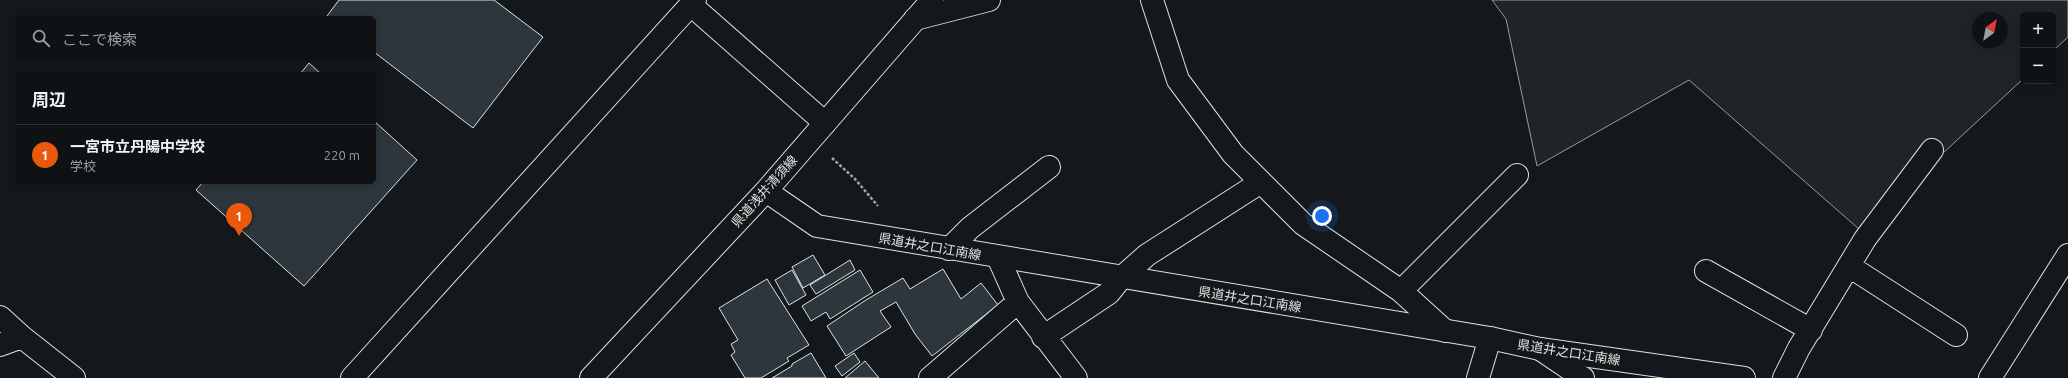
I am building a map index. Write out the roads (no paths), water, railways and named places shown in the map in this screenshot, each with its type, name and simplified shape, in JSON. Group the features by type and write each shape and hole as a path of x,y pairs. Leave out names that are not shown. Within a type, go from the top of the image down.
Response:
{"street":[{"path":"923,7 989,0"},
{"path":"1152,0 1178,80 1233,154 1303,224 1400,291 1446,331"},
{"path":"352,378 693,2 825,123"},
{"name":"県道浅井清須線","path":"591,378 766,191 923,7"},
{"path":"1784,378 1865,239 1932,150"},
{"path":"949,249 970,228 1049,167"},
{"path":"1400,291 1518,175"},
{"path":"1043,337 1109,293 1121,278 1147,255 1260,182"},
{"name":"県道井之口江南線","path":"766,191 817,226 1121,278 1490,338 1540,349 1744,378"},
{"path":"1990,378 2068,255"},
{"path":"998,257 1018,302 1043,337 1076,378"},
{"path":"1849,266 1956,335"},
{"path":"1706,271 1811,330"},
{"path":"930,378 1018,302"},
{"path":"0,317 22,337 74,378"},
{"path":"0,345 22,337"},
{"path":"1478,378 1490,338"},
{"path":"1540,349 1583,378"}],"place":[{"name":"一宮市立丹陽中学校","path":"239,236"}]}
